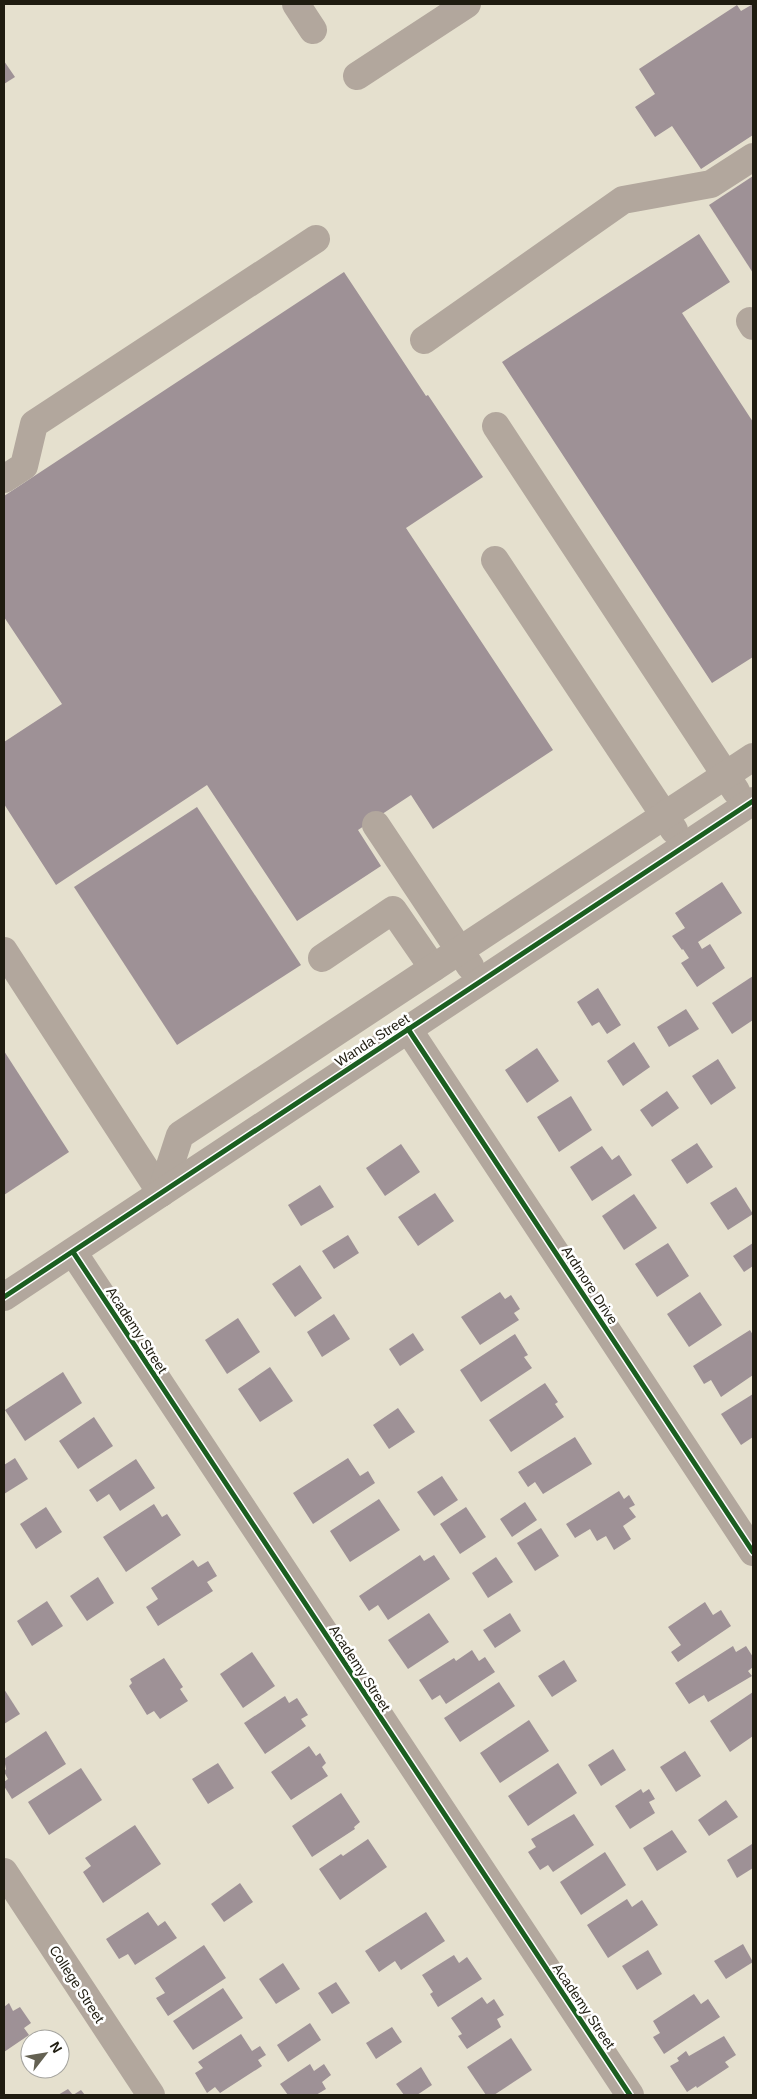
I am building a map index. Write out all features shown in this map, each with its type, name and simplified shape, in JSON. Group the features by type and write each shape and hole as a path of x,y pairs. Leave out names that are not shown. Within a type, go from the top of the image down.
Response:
{"street":[{"path":"296,4 313,30"},
{"path":"357,76 467,4"},
{"path":"424,340 623,200 711,184 753,156"},
{"path":"4,479 24,466 34,424 316,239"},
{"path":"496,426 724,776 751,808"},
{"path":"495,560 664,816 686,846"},
{"path":"161,1193 180,1135 753,757"},
{"name":"Wanda Street","path":"4,1298 686,846 751,808"},
{"path":"376,824 481,981"},
{"path":"322,958 394,910 433,968"},
{"path":"4,951 161,1193"},
{"name":"Ardmore Drive","path":"408,1029 753,1552"},
{"name":"Academy Street","path":"73,1252 630,2095"},
{"name":"College Street","path":"4,1872 151,2095"}],"building":[{"path":"753,4 753,135 701,169 672,126 655,137 635,107 655,94 639,69 737,5 741,11"},
{"path":"4,61 15,77 4,84"},
{"path":"753,176 753,273 709,205"},
{"path":"699,234 730,282 682,313 753,422 753,657 712,683 502,362"},
{"path":"344,272 426,396 428,395 483,477 406,528 553,750 433,829 411,795 358,830 381,866 297,921 207,785 56,885 4,804 4,742 62,704 4,617 4,496"},
{"path":"197,807 301,965 177,1045 74,887"},
{"path":"722,882 742,913 698,942 702,949 710,944 725,968 697,987 681,963 689,958 672,936 685,928 675,913"},
{"path":"753,976 753,1020 732,1034 712,1003"},
{"path":"598,988 621,1025 607,1034 599,1022 592,1026 577,1002"},
{"path":"686,1009 699,1029 669,1047 657,1027"},
{"path":"634,1042 650,1067 623,1086 607,1061"},
{"path":"537,1048 559,1081 527,1103 505,1070"},
{"path":"4,1051 69,1152 4,1195"},
{"path":"718,1059 736,1088 711,1105 692,1076"},
{"path":"667,1091 679,1108 652,1127 640,1110"},
{"path":"571,1096 592,1130 559,1152 537,1117"},
{"path":"697,1143 713,1167 687,1184 671,1160"},
{"path":"401,1144 420,1172 385,1196 366,1168"},
{"path":"602,1146 612,1160 619,1155 632,1175 592,1201 570,1167"},
{"path":"320,1185 334,1207 301,1226 288,1205"},
{"path":"736,1187 753,1214 728,1230 710,1203"},
{"path":"435,1193 454,1221 418,1246 398,1217"},
{"path":"634,1194 657,1228 624,1250 602,1216"},
{"path":"348,1235 359,1253 334,1269 322,1251"},
{"path":"668,1243 689,1276 657,1297 635,1264"},
{"path":"753,1243 753,1266 744,1272 733,1256"},
{"path":"300,1265 322,1298 295,1317 272,1284"},
{"path":"500,1292 505,1299 511,1295 520,1309 514,1313 519,1320 480,1345 461,1317"},
{"path":"700,1292 722,1325 689,1347 667,1314"},
{"path":"334,1314 350,1339 322,1357 307,1332"},
{"path":"238,1318 260,1352 227,1374 205,1340"},
{"path":"750,1330 753,1335 753,1375 721,1397 711,1380 704,1384 693,1366"},
{"path":"413,1333 424,1350 400,1366 389,1349"},
{"path":"515,1334 528,1355 524,1357 532,1368 481,1402 460,1370"},
{"path":"270,1367 293,1401 260,1422 238,1389"},
{"path":"63,1372 82,1403 25,1441 5,1410"},
{"path":"545,1383 558,1402 555,1404 564,1417 511,1452 489,1420"},
{"path":"753,1394 753,1437 741,1445 721,1414"},
{"path":"398,1408 415,1432 389,1449 373,1425"},
{"path":"94,1417 113,1446 78,1469 59,1441"},
{"path":"575,1437 592,1464 543,1494 535,1482 528,1487 518,1472"},
{"path":"15,1458 28,1479 4,1494 4,1465"},
{"path":"348,1458 360,1476 368,1471 375,1483 313,1524 293,1493"},
{"path":"136,1459 155,1488 120,1511 109,1494 97,1502 89,1490"},
{"path":"442,1476 458,1500 434,1516 417,1492"},
{"path":"619,1491 624,1499 629,1495 635,1505 629,1508 636,1517 623,1526 631,1539 614,1550 606,1536 597,1541 590,1529 575,1538 566,1524"},
{"path":"379,1499 400,1530 350,1562 330,1531"},
{"path":"525,1502 537,1520 512,1537 500,1519"},
{"path":"154,1504 162,1517 167,1514 181,1535 126,1572 103,1537"},
{"path":"46,1507 62,1532 36,1549 20,1524"},
{"path":"466,1507 486,1537 460,1554 440,1524"},
{"path":"541,1528 559,1556 535,1571 517,1543"},
{"path":"420,1555 424,1561 434,1555 450,1579 388,1620 378,1605 369,1611 359,1596"},
{"path":"496,1557 513,1582 488,1598 472,1573"},
{"path":"193,1560 198,1567 208,1561 217,1576 207,1582 213,1591 158,1626 146,1607 158,1599 151,1588"},
{"path":"98,1577 114,1603 87,1621 70,1596"},
{"path":"47,1601 63,1626 32,1646 17,1621"},
{"path":"705,1602 713,1615 721,1610 731,1626 678,1662 671,1652 681,1645 668,1627"},
{"path":"429,1613 449,1642 408,1669 388,1640"},
{"path":"510,1613 521,1631 495,1648 483,1630"},
{"path":"733,1646 736,1652 746,1646 753,1657 753,1667 748,1671 752,1676 708,1702 704,1695 689,1704 675,1683"},
{"path":"472,1650 479,1661 485,1657 495,1672 446,1704 440,1695 432,1700 419,1680 454,1658 456,1661"},
{"path":"252,1652 275,1686 243,1708 220,1674"},
{"path":"164,1658 183,1687 180,1689 188,1701 160,1719 154,1711 147,1715 129,1686 132,1683 130,1679"},
{"path":"564,1660 577,1681 552,1697 538,1676"},
{"path":"499,1682 515,1706 460,1742 444,1718"},
{"path":"4,1689 20,1714 4,1724"},
{"path":"753,1692 753,1736 730,1752 710,1721"},
{"path":"285,1696 289,1703 297,1698 308,1715 301,1719 306,1726 265,1754 244,1723"},
{"path":"529,1720 549,1751 500,1783 480,1753"},
{"path":"46,1731 66,1764 12,1799 4,1786 4,1782 8,1779 4,1772 6,1769 4,1759"},
{"path":"309,1746 316,1756 320,1753 326,1763 322,1767 328,1776 291,1800 271,1772"},
{"path":"613,1749 626,1770 601,1786 588,1765"},
{"path":"685,1751 701,1776 676,1792 660,1767"},
{"path":"218,1763 234,1788 208,1804 192,1779"},
{"path":"558,1763 577,1793 528,1826 508,1796"},
{"path":"81,1768 102,1800 49,1835 28,1802"},
{"path":"641,1789 643,1793 649,1789 655,1799 649,1802 655,1813 630,1829 615,1806"},
{"path":"341,1793 360,1822 354,1827 355,1829 312,1857 292,1826"},
{"path":"726,1800 738,1817 709,1836 698,1820"},
{"path":"574,1814 594,1845 553,1872 548,1865 540,1870 528,1852 536,1847 531,1839"},
{"path":"135,1825 161,1864 103,1903 83,1872 91,1866 85,1858"},
{"path":"672,1830 687,1852 657,1871 643,1848"},
{"path":"368,1839 387,1867 340,1900 319,1869"},
{"path":"752,1844 753,1868 737,1878 727,1860"},
{"path":"605,1852 626,1885 581,1915 560,1882"},
{"path":"240,1883 253,1902 224,1922 211,1904"},
{"path":"627,1899 632,1907 642,1900 658,1925 608,1958 587,1925"},
{"path":"148,1912 158,1926 165,1921 177,1938 135,1965 128,1954 119,1959 106,1939"},
{"path":"426,1912 445,1941 401,1970 395,1961 379,1972 365,1951"},
{"path":"743,1944 753,1962 726,1979 714,1961"},
{"path":"204,1945 226,1978 168,2016 156,1998 165,1993 155,1978"},
{"path":"648,1950 662,1974 637,1990 622,1966"},
{"path":"454,1955 459,1963 467,1957 482,1979 438,2007 430,1994 433,1992 422,1975"},
{"path":"283,1963 300,1989 276,2004 259,1979"},
{"path":"336,1982 350,2003 332,2014 318,1993"},
{"path":"223,1988 243,2018 193,2050 173,2021"},
{"path":"694,1994 701,2004 708,1999 720,2017 664,2054 653,2037 660,2033 653,2021"},
{"path":"482,1997 487,2004 494,1999 504,2015 497,2019 501,2027 467,2049 458,2036 462,2034 451,2018"},
{"path":"9,2003 13,2011 20,2007 31,2023 25,2029 20,2029 20,2041 4,2052 4,2007"},
{"path":"310,2023 321,2040 288,2062 277,2045"},
{"path":"392,2027 402,2042 376,2059 366,2043"},
{"path":"241,2034 252,2051 260,2046 266,2055 258,2060 262,2066 220,2093 215,2087 207,2093 195,2073 203,2068 198,2062"},
{"path":"724,2036 736,2055 725,2062 729,2067 697,2088 696,2086 687,2092 670,2066 679,2061 677,2058 686,2051 689,2056"},
{"path":"511,2038 532,2070 494,2095 486,2095 467,2067"},
{"path":"310,2064 314,2071 324,2064 331,2075 322,2082 326,2089 316,2095 288,2095 280,2084"},
{"path":"421,2067 432,2085 417,2095 404,2095 396,2084"},
{"path":"68,2089 73,2095 58,2095"},
{"path":"81,2090 85,2095 73,2095"}],"cycle path":[{"path":"4,1297 753,801"},
{"path":"408,1029 753,1552"},
{"path":"73,1252 630,2095"}]}
